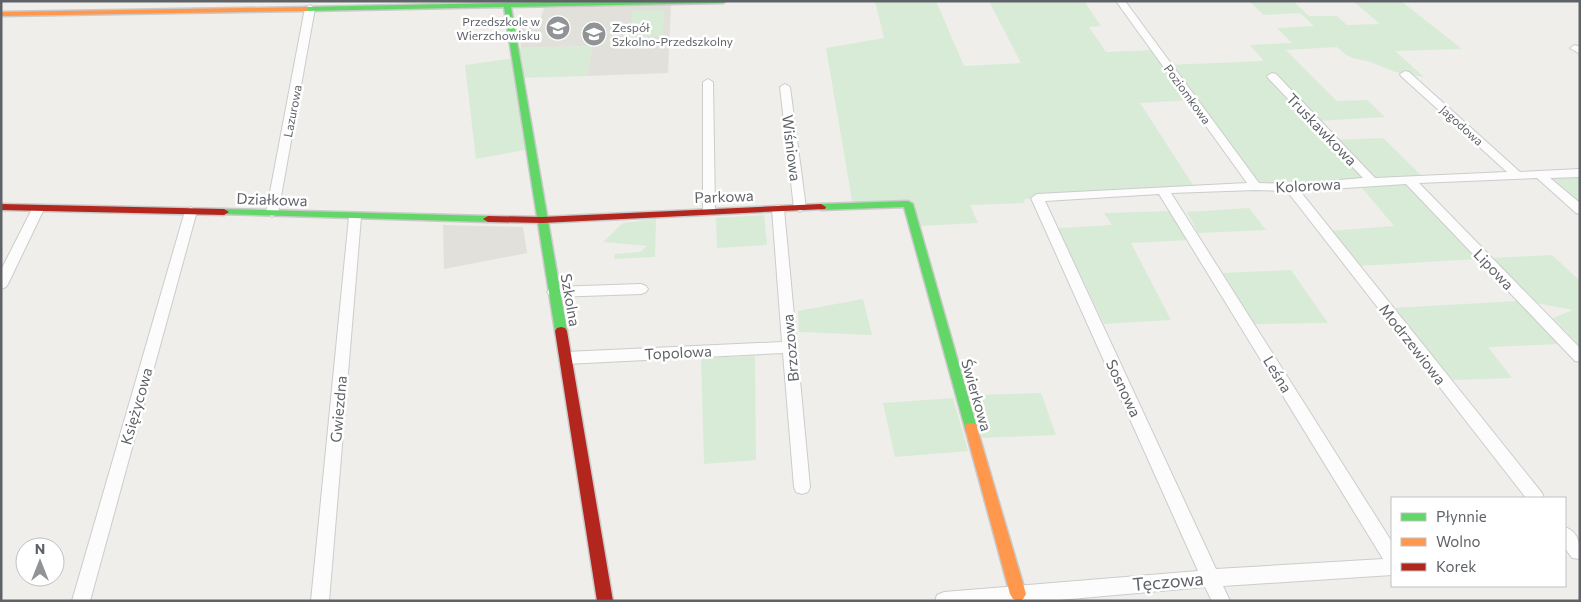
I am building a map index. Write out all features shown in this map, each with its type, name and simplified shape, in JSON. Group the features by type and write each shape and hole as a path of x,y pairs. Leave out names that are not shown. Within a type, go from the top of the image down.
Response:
{"street":[{"path":"1,14 507,3 722,1"},
{"name":"Poziomkowa","path":"1120,1 1255,186"},
{"name":"Szkolna","path":"507,3 605,601"},
{"name":"Lazurowa","path":"272,214 310,8"},
{"name":"Jagodowa","path":"1405,74 1518,176"},
{"name":"Truskawkowa","path":"1272,76 1372,181"},
{"path":"708,82 709,211"},
{"name":"Wiśniowa","path":"785,88 800,208"},
{"name":"Kolorowa","path":"1037,198 1163,190 1255,186 1291,188 1372,181 1580,173"},
{"path":"1540,175 1580,210"},
{"name":"Lipowa","path":"1409,180 1580,357"},
{"name":"Modrzewiowa","path":"1291,188 1535,497"},
{"name":"Leśna","path":"1163,190 1391,555"},
{"name":"Sosnowa","path":"1037,198 1221,601"},
{"name":"Parkowa","path":"542,220 709,211 908,204"},
{"name":"Świerkowa","path":"908,204 1018,594"},
{"name":"Działkowa","path":"1,207 542,220"},
{"path":"1,284 38,208"},
{"name":"Brzozowa","path":"778,209 802,487"},
{"name":"Księżycowa","path":"81,601 191,211"},
{"name":"Gwiezdna","path":"320,601 355,217"},
{"path":"554,292 641,289"},
{"name":"Topolowa","path":"566,358 790,347"},
{"path":"1566,537 1574,552"},
{"name":"Tęczowa","path":"944,601 1211,578 1391,567"}],"shaded area":[{"name":"Zespół Szkolno-Przedszkolny","path":"671,5 668,73 587,76 592,46 521,48 518,22 540,20 544,8"},
{"path":"443,225 523,227 527,253 444,269"}],"green space":[{"path":"875,1 936,1 964,66 1021,63 989,1 1084,1 1101,26 1089,27 1106,52 1156,50 1167,65 1264,61 1250,45 1292,43 1277,28 1314,26 1300,13 1264,15 1249,1 1293,1 1309,16 1337,16 1347,25 1380,24 1353,1 1401,1 1462,49 1395,51 1424,77 1395,72 1371,62 1353,58 1337,47 1286,50 1337,101 1367,100 1385,117 1315,121 1333,140 1383,138 1425,179 1410,180 1479,259 1358,266 1329,231 1394,226 1357,182 1255,186 1192,100 1140,103 1195,188 1025,199 1024,203 970,205 978,223 920,226 915,204 853,206 826,48 884,38"},
{"path":"664,10 663,36 630,37 632,11"},
{"path":"592,46 587,76 519,78 530,149 476,159 465,65 515,58 514,48"},
{"path":"1580,173 1580,210 1540,175"},
{"path":"1249,208 1266,230 1198,233 1187,212"},
{"path":"1171,211 1190,240 1131,243 1171,320 1104,324 1058,228 1112,225 1104,213"},
{"path":"764,215 767,245 717,248 716,218"},
{"path":"656,219 655,257 614,259 615,254 640,252 647,246 603,242 623,223"},
{"path":"1552,255 1580,281 1580,346 1553,318 1573,310 1536,303 1491,258"},
{"path":"1291,270 1328,323 1254,324 1223,273"},
{"path":"863,299 872,335 799,332 798,311"},
{"path":"1518,301 1559,344 1488,347 1512,378 1453,380 1392,308"},
{"path":"755,356 756,460 704,464 701,358"},
{"path":"1041,393 1056,435 982,438 973,395"},
{"path":"953,398 968,451 895,457 883,403"}],"traffic: fast":[{"path":"305,9 723,1"},
{"path":"507,5 561,331"},
{"path":"821,207 908,204 971,428"},
{"path":"224,212 488,219"}],"traffic: slow":[{"path":"1,14 305,9"},
{"path":"971,428 1018,594"}],"traffic: jam":[{"path":"1,207 224,212"},
{"path":"488,219 542,220 821,207"},
{"path":"561,331 605,601"}],"place":[{"name":"Przedszkole w Wierzchowisku","path":"558,28"},
{"name":"Zespół Szkolno-Przedszkolny","path":"594,34"}]}
